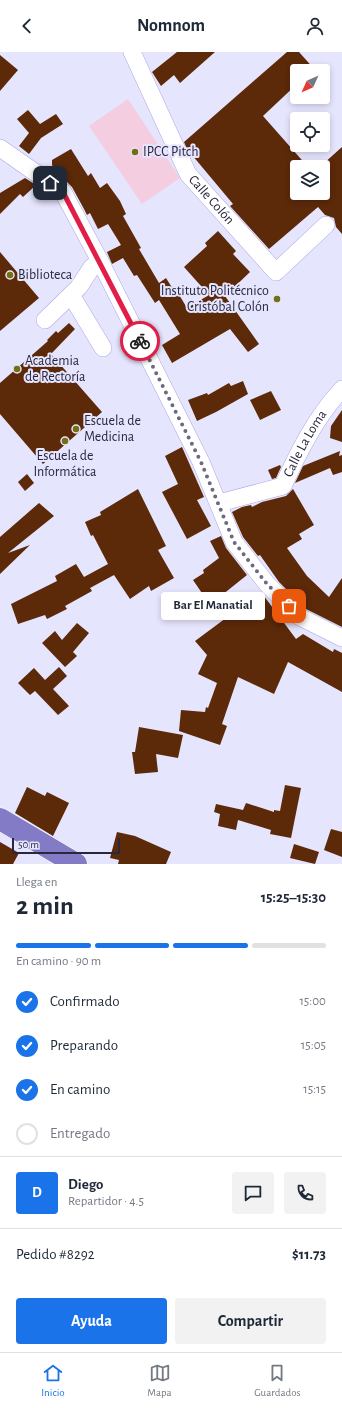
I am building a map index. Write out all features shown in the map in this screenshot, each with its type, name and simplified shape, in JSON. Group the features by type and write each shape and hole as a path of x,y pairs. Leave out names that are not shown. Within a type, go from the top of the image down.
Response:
{"highway":[{"path":"0,819 76,864"}],"street":[{"name":"Calle Colón","path":"132,52 188,174 276,272 326,226"},
{"path":"0,148 63,192 100,261 201,462 234,542 267,584 300,617 342,638"},
{"path":"45,320 71,295 92,267 100,261"},
{"path":"71,295 103,348"},
{"name":"Calle La Loma","path":"218,503 283,486 298,455 326,407 342,389"}],"shaded area":[{"name":"IPCC Pitch","path":"128,99 180,178 142,204 89,126"}],"building":[{"path":"177,52 215,52 180,83 174,75 161,86 152,72"},
{"path":"287,52 299,52 310,64 290,64 290,91 263,116 290,147 290,152 295,152 302,160 290,160 290,200 330,200 330,160 327,160 342,147 342,234 336,227 334,218 325,215 318,207 269,249 230,206 233,204 187,149 184,142"},
{"path":"0,55 18,70 0,91"},
{"path":"28,110 40,124 56,114 63,124 41,138 29,154 19,146 29,133 17,119"},
{"path":"71,149 88,176 91,173 100,188 107,183 120,201 126,214 123,216 141,248 139,249 159,283 166,278 176,294 178,293 187,308 209,295 184,267 207,246 205,243 218,231 236,251 233,254 250,272 225,296 259,344 248,352 230,329 172,363 162,345 180,334 159,300 155,303 137,275 134,276 123,258 112,264 107,252 121,245 108,224 98,229 90,213 87,215 72,187 61,178 52,165 52,160"},
{"path":"25,178 36,185 23,197 20,194 0,214 0,193"},
{"name":"Biblioteca","path":"0,252 39,298 0,331"},
{"path":"69,323 75,329 51,354 102,412 43,464 0,414 0,383 48,341 47,340 56,331 58,333"},
{"path":"243,381 248,394 197,421 188,400 207,393 208,395 229,383 231,386"},
{"path":"271,391 281,410 260,420 250,400"},
{"path":"342,410 342,442 330,438 331,426"},
{"path":"182,447 204,497 197,500 211,526 187,539 162,492 178,484 165,456"},
{"path":"340,451 339,456 342,455 342,472 333,475 330,468 295,483 303,466"},
{"path":"280,465 281,467 276,478 272,479 268,470"},
{"path":"27,474 34,483 25,491 18,482"},
{"path":"138,489 166,546 158,550 174,578 151,591 149,586 130,599 114,575 90,588 92,591 65,606 67,609 47,619 45,615 18,624 11,604 57,581 55,576 76,564 84,577 108,564 93,535 91,536 85,522 101,515 100,512"},
{"path":"293,489 314,525 299,534 302,539 287,548 307,576 329,597 342,578 342,627 306,609 279,582 260,555 258,556 243,537 232,512 242,507 251,505 252,507 262,502 286,496"},
{"path":"39,503 54,516 8,553 30,545 0,574 0,537"},
{"path":"221,536 226,548 247,575 222,595 220,593 208,602 193,580 204,573 203,570 219,558 210,541"},
{"path":"261,592 296,639 303,634 333,652 334,649 342,653 342,692 288,662 274,694 238,677 222,724 227,726 220,745 179,731 181,710 205,712 206,707 208,708 217,683 198,674 207,655 195,641"},
{"path":"77,623 89,633 73,652 77,656 65,667 42,643 55,631 62,640"},
{"path":"59,667 67,676 53,689 69,706 58,715 35,691 30,695 18,683 34,668 45,680"},
{"path":"139,727 183,735 178,758 156,754 158,772 135,774 132,752 135,752"},
{"path":"285,785 301,788 291,838 270,834 271,830 238,820 236,830 218,826 220,814 214,812 216,804 243,810 246,803 274,812 274,810 280,811"},
{"path":"27,787 45,796 47,792 69,803 53,836 15,813"},
{"path":"331,829 342,832 342,857 324,850"},
{"path":"117,832 135,836 171,852 166,864 118,864 119,860 110,858"},
{"path":"0,842 19,853 13,864 0,864"},
{"path":"294,844 319,852 315,864 290,858"}],"way so far":[{"path":"140,341 201,462 234,542 267,584 289,606"}],"place":[{"name":"IPCC Pitch","path":"135,152"},
{"name":"Biblioteca","path":"10,275"},
{"name":"Instituto Politécnico Cristóbal Colón","path":"277,299"},
{"name":"Academia de Rectoría","path":"17,369"},
{"name":"Escuela de Medicina","path":"76,429"},
{"name":"Escuela de Informática","path":"65,441"},
{"name":"Bar El Manatial","path":"289,606"}],"route":[{"path":"50,183 63,192 140,341"}]}
